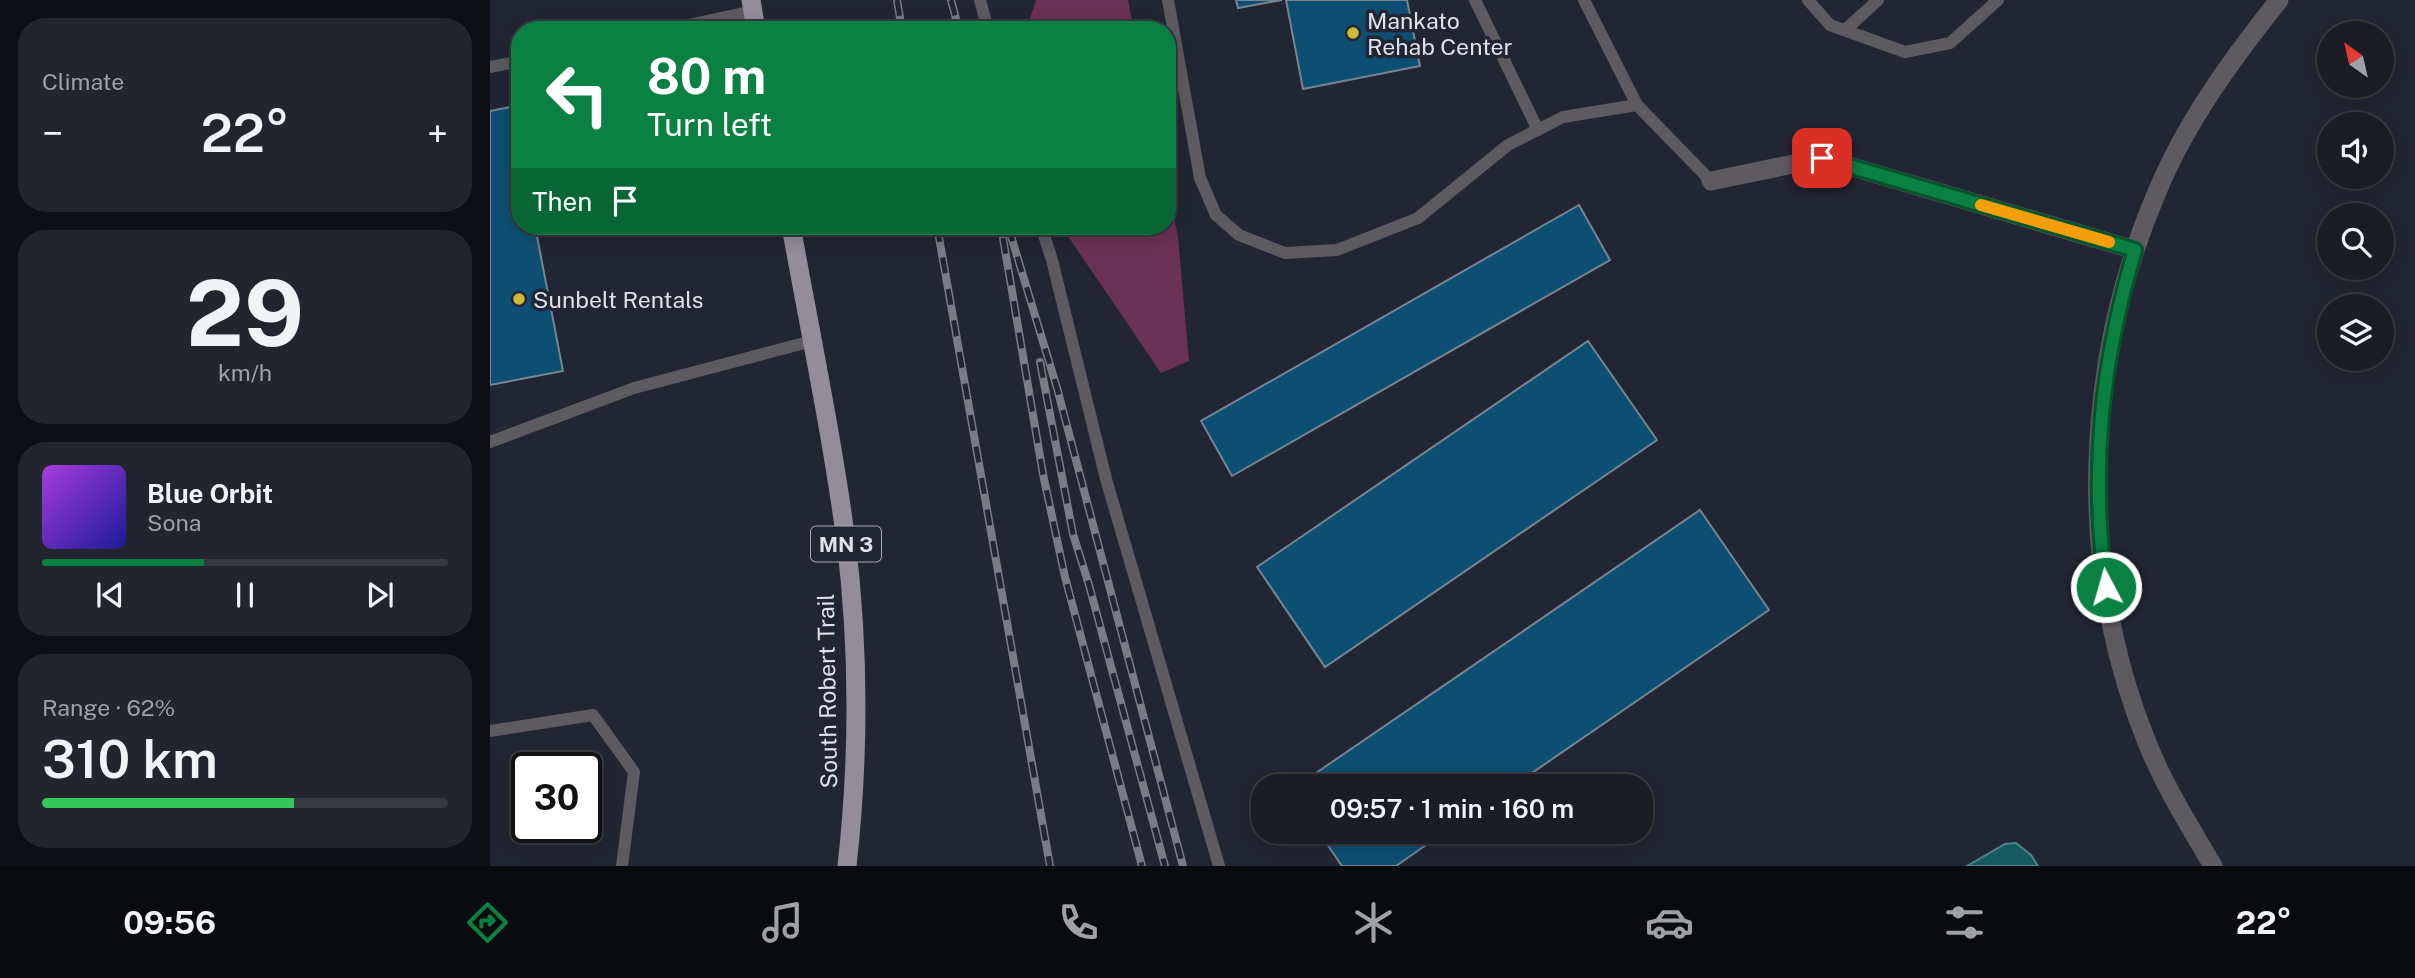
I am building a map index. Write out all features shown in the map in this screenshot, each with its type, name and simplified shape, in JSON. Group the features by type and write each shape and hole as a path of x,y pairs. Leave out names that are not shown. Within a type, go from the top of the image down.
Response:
{"main road":[{"name":"South Robert Trail","path":"793,235 846,542 850,587 855,729 853,810 847,866"}],"street":[{"path":"2213,866 2146,741 2125,682 2114,637 2103,568 2097,478 2102,396 2119,302 2157,191 2207,98 2279,0"},
{"path":"1710,181 1822,158 2135,250"}],"lane":[{"path":"981,0 986,21"},
{"path":"1168,0 1172,21"},
{"path":"1475,0 1538,130"},
{"path":"1584,0 1637,105 1710,181"},
{"path":"1808,0 1830,25 1905,52 1950,43 1998,0"},
{"path":"1844,30 1878,0"},
{"path":"715,21 754,14"},
{"path":"1176,44 1200,178 1216,215 1239,235 1285,253 1337,250 1418,218 1508,145 1563,117 1637,105"},
{"path":"490,67 511,63"},
{"path":"1044,235 1106,479 1219,866"},
{"path":"490,442 634,388 812,341"},
{"path":"490,732 593,715 634,772 622,866"}],"shaded area":[{"path":"1036,0 1128,0 1132,21 1029,21"},
{"path":"1176,228 1189,361 1161,373 1067,235 1176,235"},
{"path":"2016,843 2031,855 2038,866 1967,866 2005,844"}],"building":[{"path":"1236,0 1282,0 1238,8"},
{"name":"Mankato Rehab Center","path":"1286,0 1407,0 1420,66 1303,89"},
{"name":"Sunbelt Rentals","path":"511,107 511,235 537,235 563,371 490,385 490,111"},
{"path":"1579,205 1610,260 1232,476 1201,421"},
{"path":"1588,341 1657,440 1325,667 1257,567"},
{"path":"1700,510 1769,610 1530,774 1315,774"},
{"path":"1327,844 1427,844 1396,866 1342,866"}],"railway":[{"path":"897,0 900,21"},
{"path":"951,0 957,21"},
{"path":"939,235 1050,866"},
{"path":"1011,235 1057,388 1183,866"},
{"path":"1003,238 1043,474 1065,577 1142,866"},
{"path":"1040,362 1073,534 1165,866"}],"slow traffic":[{"path":"1981,205 2109,242"}],"place":[{"name":"Mankato Rehab Center","path":"1353,33"},
{"name":"Sunbelt Rentals","path":"519,299"}],"route":[{"path":"1822,158 2135,250 2119,302 2102,396 2097,478 2106,587"}]}
